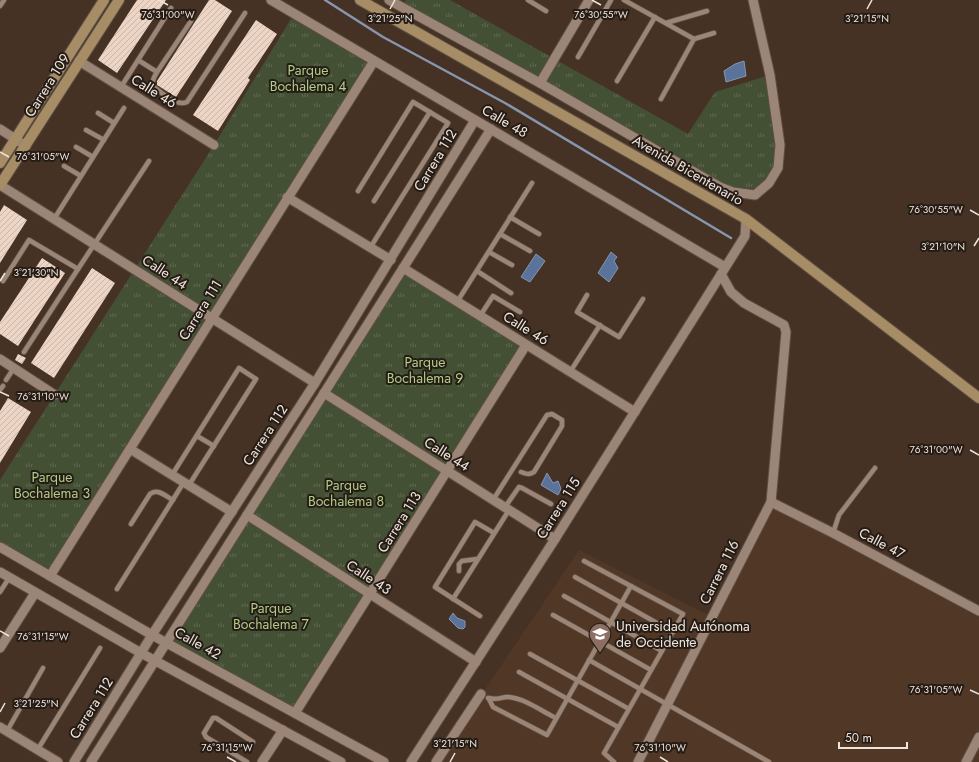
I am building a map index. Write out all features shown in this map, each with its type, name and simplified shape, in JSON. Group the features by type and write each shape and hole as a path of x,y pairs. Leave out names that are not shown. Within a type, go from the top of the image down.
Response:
{"main road":[{"name":"Carrera 109","path":"0,163 104,0"},
{"name":"Carrera 109","path":"0,185 119,0"},
{"name":"Avenida Bicentenario","path":"360,0 746,219 979,398"}],"street":[{"name":"Calle 48","path":"271,0 491,129 723,270"},
{"path":"389,0 404,3 540,84 720,187 733,192 755,195 769,183 778,168 780,145 770,75 753,0"},
{"path":"540,84 589,0"},
{"name":"Calle 46","path":"79,61 214,145"},
{"name":"Carrera 111","path":"50,576 287,197 374,61"},
{"name":"Carrera 112","path":"74,762 152,635 314,384 475,120"},
{"path":"0,129 26,146"},
{"name":"Carrera 112","path":"90,762 491,129"},
{"name":"Calle 44","path":"0,185 314,384"},
{"path":"287,197 391,260"},
{"name":"Carrera 115","path":"411,762 555,539 745,236 746,219"},
{"name":"Calle 46","path":"403,268 634,412"},
{"path":"723,270 731,292 744,303 784,325 786,332 771,502"},
{"name":"Carrera 113","path":"296,713 526,345"},
{"path":"0,360 55,395"},
{"name":"Calle 44","path":"324,393 555,539"},
{"path":"130,449 232,512"},
{"name":"Calle 47","path":"771,502 833,533 979,611"},
{"name":"Carrera 116","path":"638,762 771,502"},
{"name":"Calle 43","path":"247,515 476,662"},
{"name":"Calle 42","path":"0,547 152,635 384,762"},
{"path":"0,572 141,653 341,762"},
{"path":"0,648 35,593"},
{"path":"436,762 485,696"},
{"path":"4,729 58,762"},
{"path":"262,762 282,730"},
{"path":"966,762 979,737"}],"lane":[{"path":"528,0 546,10"},
{"path":"578,57 611,0"},
{"path":"624,0 694,39 714,34"},
{"path":"121,87 171,8"},
{"path":"666,23 707,11"},
{"path":"191,21 157,72 152,84 154,87 179,103 184,104 187,102 245,13"},
{"path":"617,80 655,17"},
{"path":"660,99 694,39"},
{"path":"138,60 157,72"},
{"path":"358,191 413,102 448,123 370,248"},
{"path":"54,219 124,108"},
{"path":"374,201 430,112"},
{"path":"98,113 114,123"},
{"path":"86,130 104,140"},
{"path":"76,147 93,157"},
{"path":"24,352 149,161"},
{"path":"64,166 81,176"},
{"path":"457,302 532,183"},
{"path":"510,217 538,234"},
{"path":"500,234 530,251"},
{"path":"3,280 29,240 78,270"},
{"path":"489,252 512,265"},
{"path":"477,271 511,293"},
{"path":"480,316 493,296 520,312"},
{"path":"587,296 577,312 619,337 643,299"},
{"path":"570,372 600,325"},
{"path":"6,380 14,368"},
{"path":"117,589 173,500 214,446 256,379 239,368 172,475"},
{"path":"493,500 547,415 552,414 562,420 562,426 534,472 530,474 521,472"},
{"path":"197,436 214,446"},
{"path":"833,533 839,515 875,468"},
{"path":"453,599 494,533 519,487 552,504"},
{"path":"131,524 150,494 154,491 158,491 173,500"},
{"path":"480,616 435,587 475,522 494,533"},
{"path":"458,571 459,564 462,561 478,560"},
{"path":"584,561 683,614 604,753 614,762"},
{"path":"575,577 673,632"},
{"path":"0,592 9,578"},
{"path":"485,696 493,707 547,735 631,586"},
{"path":"564,596 662,650"},
{"path":"553,615 651,670"},
{"path":"38,750 100,648"},
{"path":"530,654 629,709"},
{"path":"589,660 769,762"},
{"path":"4,729 43,668"},
{"path":"519,672 618,727"},
{"path":"485,696 498,700 507,696 519,698 556,718"},
{"path":"246,762 206,737 204,733 213,718 216,718 253,742"}],"shaded area":[{"path":"771,502 979,611 979,762 436,762 579,550 704,613 713,614"}],"green space":[{"path":"406,0 450,0 688,134 715,92 770,75 778,168 755,195 733,192 401,7"},
{"path":"294,14 374,61 50,576 0,547 0,480 214,145"},
{"path":"403,268 526,345 295,713 166,642"}],"water":[{"path":"744,61 746,76 726,82 724,71 735,64"},
{"path":"611,252 617,257 614,261 618,268 609,282 598,273"},
{"path":"536,254 545,261 530,282 521,277"},
{"path":"547,473 553,483 558,481 561,489 558,495 541,485"},
{"path":"453,613 457,618 465,621 465,627 463,629 458,628 449,619"}],"building":[{"path":"137,0 166,0 117,73 98,60"},
{"path":"209,0 215,0 232,11 176,97 157,85 157,81"},
{"path":"256,20 277,34 248,78 250,80 218,131 193,115"},
{"path":"4,205 27,220 0,263 0,212"},
{"path":"42,258 65,273 18,346 0,334 0,322"},
{"path":"92,268 115,283 54,378 31,363"},
{"path":"18,354 26,358 22,364 15,360"},
{"path":"8,398 31,412 0,463 0,411"}],"waterway":[{"path":"325,0 383,37 505,103 731,238"}],"place":[{"name":"Universidad Autónoma de Occidente","path":"600,654"}],"park label":[{"name":"Parque Bochalema 4","path":"308,78"},
{"name":"Parque Bochalema 9","path":"425,370"},
{"name":"Parque Bochalema 3","path":"52,486"},
{"name":"Parque Bochalema 8","path":"346,494"},
{"name":"Parque Bochalema 7","path":"271,616"}]}
